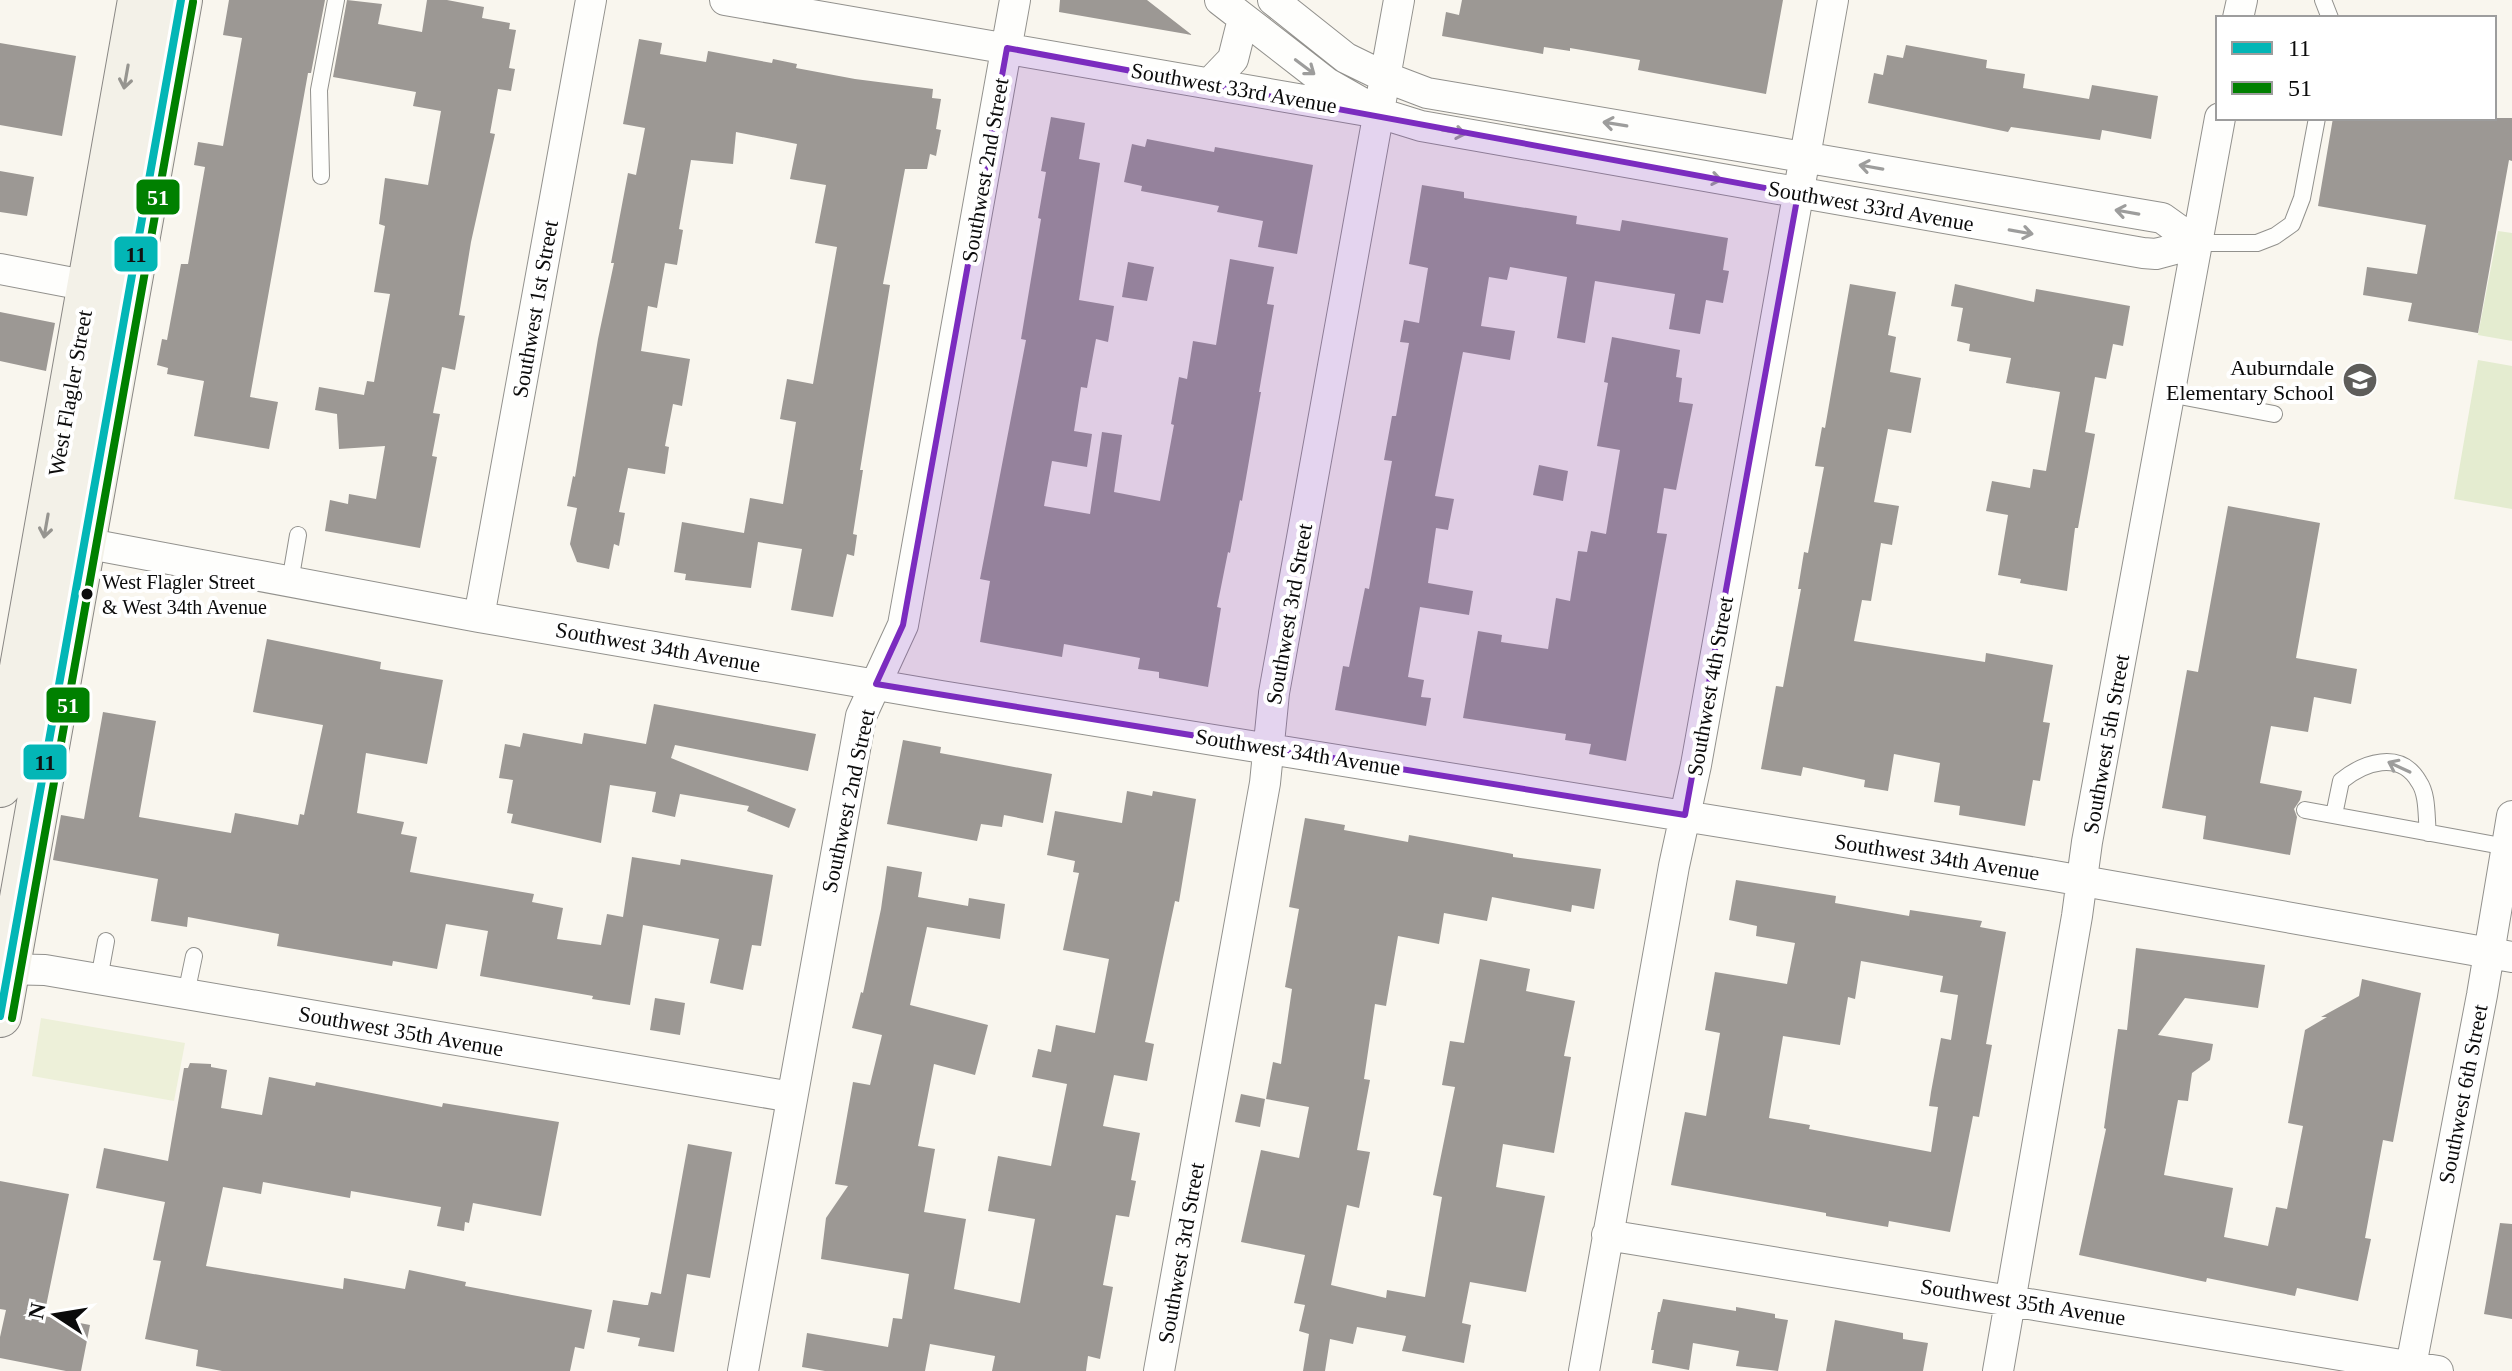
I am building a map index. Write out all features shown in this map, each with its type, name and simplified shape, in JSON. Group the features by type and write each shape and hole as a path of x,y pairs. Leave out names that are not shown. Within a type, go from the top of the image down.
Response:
{"main road":[{"name":"West Flagler Street","path":"0,786 15,642 89,286 139,0"},
{"name":"West Flagler Street","path":"0,1016 4,969 181,0"}],"street":[{"name":"Southwest 1st Street","path":"479,617 591,0"},
{"name":"Southwest 33rd Avenue","path":"725,0 1379,113 1421,126 1798,194 2156,254 2197,243"},
{"name":"Southwest 2nd Street","path":"743,1371 861,716 903,625 1015,0"},
{"path":"1220,0 1327,83 1379,113"},
{"name":"Southwest 33rd Avenue","path":"1273,0 1346,58 1427,93 2162,218 2197,243"},
{"name":"Southwest 3rd Street","path":"1159,1371 1265,783 1274,693 1399,0"},
{"name":"Southwest 4th Street","path":"1584,1371 1833,0"},
{"path":"1210,83 1233,59 1243,19"},
{"name":"Southwest 5th Street","path":"1998,1371 2220,120"},
{"path":"0,269 89,286"},
{"name":"Southwest 34th Avenue","path":"84,543 479,617 2083,881 2501,955"},
{"name":"Southwest 6th Street","path":"2420,1369 2501,955 2507,847 2512,816"},
{"name":"Southwest 35th Avenue","path":"4,969 45,970 792,1097"},
{"name":"Southwest 35th Avenue","path":"1607,1235 2420,1369"}],"lane":[{"path":"321,176 319,90 336,0"},
{"path":"2197,243 2257,243 2275,236 2292,224 2302,198 2317,120"},
{"path":"2169,394 2274,414"},
{"path":"290,582 298,535"},
{"path":"2334,815 2341,781 2363,766 2385,761 2409,771 2420,782 2428,833"},
{"path":"2305,810 2507,847"},
{"path":"99,979 106,941"},
{"path":"186,994 194,956"}],"highlighted area":[{"path":"1007,48 1798,194 1685,815 876,684 903,625"}],"green space":[{"path":"2498,231 2512,233 2512,341 2478,335"},
{"path":"2478,360 2512,366 2512,509 2454,499"},
{"path":"41,1018 185,1043 174,1101 32,1076"}],"building":[{"path":"229,0 325,0 311,73 308,73 250,397 278,402 269,449 194,436 204,381 167,374 168,368 157,365 162,339 167,340 181,264 188,264 205,167 194,165 198,142 223,146 242,38 223,35"},
{"path":"347,0 382,4 378,24 422,32 427,0 447,0 484,7 482,18 510,23 509,29 516,30 509,68 515,69 511,91 498,89 490,133 495,134 471,242 459,315 465,316 455,370 442,367 433,413 440,414 432,456 437,457 420,548 325,531 330,500 348,504 349,494 376,499 385,446 339,449 337,414 315,410 319,387 364,395 367,381 374,382 390,294 374,292 385,226 379,224 385,178 428,185 441,111 413,106 416,92 333,77"},
{"path":"1060,0 1147,0 1192,35 1059,12"},
{"path":"1462,0 1783,0 1766,94 1638,70 1640,60 1570,48 1570,51 1544,47 1543,54 1442,36 1446,12 1459,15"},
{"path":"639,39 662,43 660,54 706,62 708,51 772,63 773,59 797,64 796,68 933,89 932,98 941,99 936,129 941,130 936,156 930,154 927,169 905,169 883,284 890,285 860,470 863,470 853,534 857,535 854,556 847,554 833,617 791,610 802,549 758,542 751,588 685,580 686,574 674,572 682,522 744,533 750,498 783,504 796,422 780,419 787,379 813,384 837,247 815,243 826,185 790,179 797,144 736,132 733,164 691,160 679,229 683,230 677,265 665,263 657,308 648,306 641,351 690,359 682,406 673,404 665,446 669,447 665,474 628,468 619,512 625,513 619,546 614,544 609,569 577,562 570,544 577,508 567,506 575,477 628,173 636,175 645,128 623,124"},
{"path":"0,43 76,56 62,136 0,125"},
{"path":"1906,45 1987,60 1986,68 2025,74 2023,88 2089,99 2092,85 2158,96 2151,139 2102,130 2100,140 2011,127 2008,132 1868,103 1874,73 1883,75 1887,55 1903,58"},
{"path":"1051,117 1085,123 1079,159 1100,163 1079,300 1114,306 1108,342 1096,339 1087,388 1081,387 1074,431 1092,434 1087,467 1052,461 1044,506 1090,514 1102,432 1122,435 1114,492 1160,501 1179,377 1187,379 1193,341 1216,345 1230,259 1274,267 1267,304 1274,305 1261,392 1242,501 1217,607 1221,608 1208,687 1159,678 1159,672 1138,669 1140,658 1064,644 1062,657 980,642 990,581 980,579 1026,340 1021,339 1041,219 1038,218 1046,172 1041,171"},
{"path":"2512,118 2512,161 2509,160 2478,333 2408,321 2412,303 2363,295 2367,267 2417,274 2426,225 2318,206 2333,120"},
{"path":"1147,139 1214,152 1215,147 1313,165 1297,254 1258,247 1263,221 1217,212 1219,206 1141,191 1142,186 1124,182 1132,144 1145,147"},
{"path":"0,171 34,177 27,216 0,212"},
{"path":"1422,185 1464,192 1464,198 1577,216 1576,224 1620,231 1622,220 1728,238 1723,270 1729,271 1723,303 1706,300 1700,334 1669,329 1675,294 1595,281 1585,343 1557,338 1567,277 1510,267 1507,280 1489,277 1481,326 1515,331 1510,360 1463,352 1435,496 1454,499 1448,530 1436,528 1428,583 1473,591 1469,615 1420,607 1408,677 1424,680 1421,697 1431,698 1426,726 1335,710 1343,666 1349,667 1365,588 1369,589 1392,461 1384,460 1392,416 1396,416 1409,343 1400,342 1404,320 1419,323 1428,268 1409,264"},
{"path":"1128,262 1154,267 1147,301 1122,297"},
{"path":"1850,284 1896,292 1888,335 1896,337 1890,372 1921,378 1911,433 1888,429 1874,502 1899,506 1892,545 1881,543 1871,601 1862,600 1854,641 1985,662 1986,653 2053,665 2043,722 2050,723 2040,781 2033,780 2025,826 1959,815 1960,806 1934,802 1940,763 1894,754 1888,791 1864,787 1865,780 1803,767 1801,776 1761,769 1776,686 1783,687 1801,589 1798,589 1804,552 1808,553 1824,467 1815,466 1822,427 1825,428"},
{"path":"1955,284 2034,302 2036,289 2130,306 2123,346 2113,344 2106,379 2095,377 2085,432 2095,434 2078,528 2075,528 2067,591 2020,583 2021,579 1998,575 2008,515 1986,511 1992,481 2030,488 2033,469 2046,471 2060,392 2006,383 2011,358 1969,351 1970,344 1957,341 1963,308 1951,306"},
{"path":"0,312 55,323 46,371 0,361"},
{"path":"1612,337 1680,350 1676,377 1682,378 1679,402 1693,404 1676,490 1664,488 1657,533 1667,534 1626,761 1589,754 1591,744 1565,740 1566,734 1463,718 1478,631 1502,635 1501,642 1548,649 1556,598 1570,601 1578,551 1587,552 1591,531 1606,534 1620,450 1597,446"},
{"path":"1539,465 1568,471 1563,501 1533,495"},
{"path":"2228,506 2320,523 2296,658 2357,669 2351,704 2314,697 2308,732 2271,726 2260,783 2302,791 2294,809 2297,817 2290,855 2203,839 2206,816 2162,808 2187,670 2198,672"},
{"path":"267,639 381,662 380,669 443,680 427,764 366,753 357,813 404,822 401,834 417,837 410,872 534,894 532,902 563,908 557,939 601,945 607,914 623,917 632,857 680,865 681,859 773,875 761,946 752,945 743,990 710,983 719,939 643,925 630,1005 480,976 488,931 446,924 437,969 393,961 392,966 277,946 279,934 188,917 187,927 151,921 158,879 53,860 61,815 84,819 103,712 156,721 139,817 231,833 235,813 298,825 300,814 304,815 323,725 253,712"},
{"path":"654,704 816,734 808,771 675,745 671,758 796,809 789,828 747,811 749,806 680,794 675,817 652,812 656,792 610,785 601,843 511,823 513,814 507,813 513,780 499,778 505,744 520,747 523,733 582,744 584,733 646,744"},
{"path":"903,740 941,747 940,753 1052,774 1043,823 1004,815 1002,827 981,824 977,841 887,824"},
{"path":"1127,791 1152,796 1153,791 1196,799 1179,902 1175,901 1145,1042 1154,1044 1147,1081 1114,1075 1103,1126 1140,1133 1131,1180 1136,1181 1129,1217 1116,1215 1103,1285 1113,1287 1100,1359 1088,1356 1086,1371 992,1371 995,1356 930,1344 925,1371 825,1371 802,1367 807,1333 888,1347 893,1318 902,1319 909,1274 821,1259 826,1218 848,1186 835,1184 853,1082 870,1085 882,1035 852,1028 863,993 887,866 922,872 918,897 968,906 969,898 1005,904 1000,939 927,927 910,1005 988,1025 975,1075 934,1064 918,1146 935,1149 924,1212 966,1219 954,1289 1020,1303 1035,1219 988,1211 998,1156 1051,1166 1067,1084 1032,1077 1038,1049 1051,1052 1056,1025 1095,1033 1109,959 1063,950 1079,873 1073,872 1075,861 1047,855 1055,811 1122,823"},
{"path":"1305,818 1345,825 1344,830 1408,842 1409,835 1513,854 1513,857 1601,869 1594,909 1572,905 1571,912 1492,897 1487,921 1444,913 1439,944 1398,936 1386,1006 1375,1004 1364,1079 1370,1080 1357,1150 1370,1152 1359,1208 1347,1205 1331,1285 1386,1298 1387,1290 1425,1297 1442,1197 1433,1195 1455,1087 1442,1085 1450,1041 1464,1043 1480,959 1530,969 1526,991 1575,1001 1564,1056 1571,1057 1554,1153 1503,1144 1496,1187 1545,1196 1526,1292 1470,1282 1462,1323 1471,1325 1464,1363 1402,1351 1406,1336 1357,1327 1353,1344 1330,1339 1325,1371 1303,1371 1309,1334 1299,1331 1305,1305 1294,1303 1305,1255 1241,1242 1261,1150 1299,1158 1309,1107 1266,1099 1273,1062 1281,1064 1292,989 1285,987 1299,909 1289,907"},
{"path":"1736,880 1836,896 1835,903 1909,916 1910,910 1982,921 1980,927 2006,932 1986,1044 1992,1045 1979,1117 1973,1116 1950,1232 1889,1221 1888,1227 1671,1185 1685,1112 1706,1116 1720,1033 1705,1030 1715,972 1787,984 1795,943 1756,936 1757,926 1729,920","holes":["1861,961 1943,976 1940,992 1958,995 1951,1040 1941,1038 1931,1092 1929,1106 1938,1107 1931,1152 1809,1129 1810,1125 1769,1118 1783,1036 1840,1045 1848,997 1855,999"]},
{"path":"2136,948 2265,965 2258,1008 2185,998 2158,1035 2213,1044 2210,1060 2192,1073 2188,1101 2178,1100 2164,1175 2233,1188 2224,1237 2268,1246 2276,1207 2287,1209 2303,1126 2288,1123 2305,1030 2327,1017 2321,1017 2359,996 2362,979 2421,993 2393,1142 2383,1140 2365,1238 2371,1239 2358,1301 2297,1288 2295,1296 2207,1278 2206,1282 2079,1255 2106,1129 2118,1029 2127,1030"},
{"path":"655,998 685,1003 680,1035 650,1030"},
{"path":"190,1063 211,1064 211,1067 227,1070 221,1108 262,1115 269,1077 315,1086 316,1082 442,1107 443,1103 559,1122 541,1216 473,1203 464,1231 437,1226 441,1207 351,1191 350,1198 263,1182 261,1194 223,1187 206,1266 343,1289 344,1278 405,1289 409,1270 466,1282 465,1286 592,1310 584,1349 575,1347 570,1371 222,1371 196,1366 198,1350 145,1339 161,1261 153,1260 165,1202 96,1188 104,1148 168,1161 184,1068 188,1068"},
{"path":"1241,1094 1265,1099 1260,1127 1235,1122"},
{"path":"688,1144 732,1152 710,1278 687,1274 674,1352 638,1346 640,1338 607,1332 613,1300 648,1305 651,1292 661,1294"},
{"path":"0,1181 69,1194 44,1316 90,1325 81,1371 0,1358 0,1337 6,1310 0,1309"},
{"path":"2500,1223 2512,1224 2512,1319 2484,1314"},
{"path":"1663,1299 1736,1311 1736,1307 1775,1314 1775,1318 1788,1320 1778,1371 1736,1366 1739,1351 1693,1343 1689,1370 1652,1363 1654,1350 1651,1350"},
{"path":"1835,1320 1903,1333 1903,1339 1928,1343 1923,1371 1826,1371"}],"transit line":[{"name":"11","path":"0,1016 181,0"},
{"name":"51","path":"12,1018 193,2"}],"place":[{"name":"Auburndale Elementary School","path":"2360,380"},
{"name":"West Flagler Street & West 34th Avenue","path":"87,594"}]}
